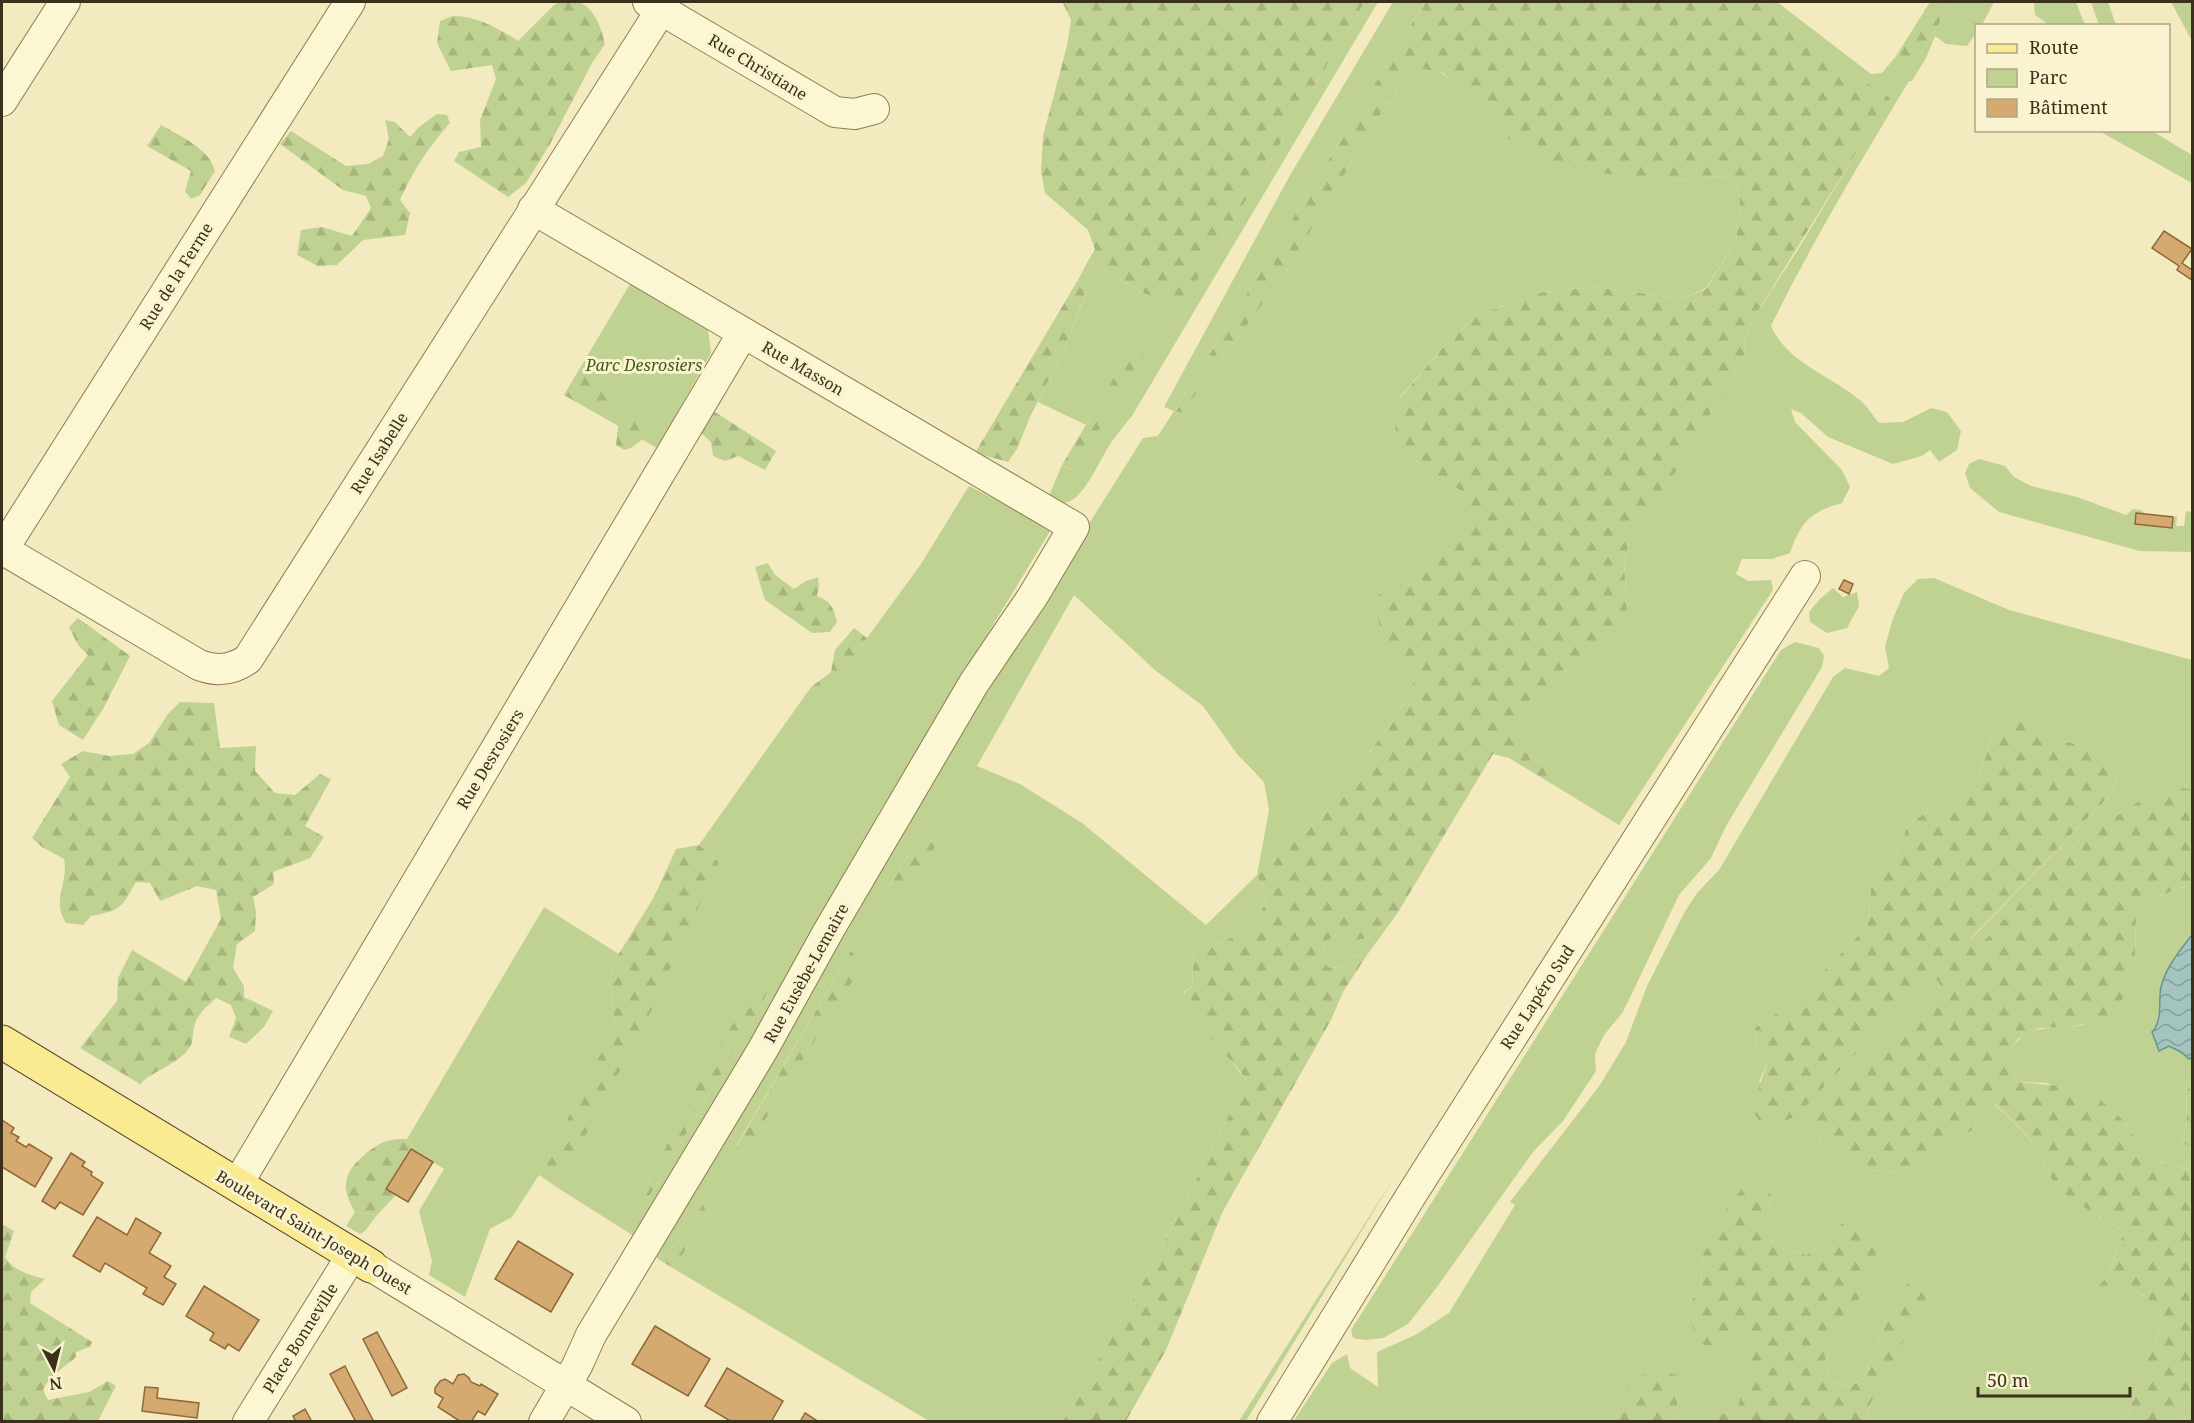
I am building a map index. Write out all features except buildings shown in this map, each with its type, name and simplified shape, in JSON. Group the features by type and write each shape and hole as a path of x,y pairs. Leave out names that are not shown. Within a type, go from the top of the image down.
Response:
{"main road":[{"name":"Boulevard Saint-Joseph Ouest","path":"2,1042 362,1260"}],"street":[{"path":"2,102 64,2"},
{"name":"Rue de la Ferme","path":"2,550 350,2"},
{"name":"Rue Isabelle","path":"2,550 200,665 225,669 242,664 259,645 533,209 654,6"},
{"name":"Rue Christiane","path":"654,6 835,112 855,114 874,109"},
{"name":"Rue Masson","path":"533,209 1074,527"},
{"name":"Rue Desrosiers","path":"237,1185 743,333"},
{"name":"Rue Eusèbe-Lemaire","path":"544,1422 591,1335 762,1051 829,930 974,683 1033,596 1074,527"},
{"name":"Rue Lapéro Sud","path":"1272,1422 1425,1173 1805,576"},
{"name":"Boulevard Saint-Joseph Ouest","path":"362,1260 626,1422"},
{"name":"Place Bonneville","path":"248,1422 362,1260"}],"green space":[{"path":"579,2 586,6 600,26 605,44 592,63 550,144 526,183 508,197 454,161 459,152 481,147 480,120 496,79 492,65 451,71 437,43 440,21 454,16 470,18 496,28 518,41 555,4"},
{"path":"1060,2 1365,2 1201,275 1176,305 1144,293 1088,261 1095,249 1088,230 1045,193 1041,172 1043,136 1067,46 1071,20 1063,3"},
{"path":"1365,2 1378,2 1132,416 1112,442 1082,491 1067,502 1055,500 1050,493 1062,465 1074,471 1131,350 1086,425 1038,402 1062,355 1087,291 1078,280 1088,261 1144,293 1201,275"},
{"path":"1393,2 1425,2 1175,411 1182,413 1284,275 1400,82 1423,68 1441,72 1463,92 1657,182 1724,176 1738,185 1740,204 1736,241 1706,288 1683,299 1597,287 1543,292 1476,316 1443,347 1400,397 1403,452 1464,493 1464,526 1438,548 1404,659 1415,677 1411,691 1391,723 1320,819 1257,875 1267,899 1259,916 1238,935 1194,953 1192,986 1183,993 1247,1080 1152,1266 1063,1421 929,1421 676,1270 688,1243 710,1208 705,1202 681,1239 658,1259 652,1253 938,763 1143,438 1158,436 1174,411 1164,407 1289,177","holes":["1074,595 1156,671 1203,706 1237,754 1264,782 1269,810 1257,875 1206,925 1082,823 1020,784 977,766","919,838 935,846 904,897 889,887","857,941 872,948 744,1153 736,1146"]},
{"path":"1425,2 1764,2 1857,76 1890,98 1753,319 1744,340 1745,353 1731,380 1658,501 1629,543 1624,564 1627,609 1615,636 1593,657 1557,675 1520,725 1521,750 1559,772 1552,784 1509,758 1493,754 1397,914 1368,938 1356,940 1339,933 1327,941 1322,955 1328,967 1340,968 1352,956 1367,955 1343,992 1331,1020 1223,1211 1166,1350 1126,1421 1063,1421 1152,1266 1247,1080 1205,1030 1183,994 1192,986 1194,953 1238,935 1259,916 1267,899 1257,875 1320,819 1391,723 1411,691 1415,677 1379,623 1378,596 1464,526 1464,493 1403,452 1395,429 1400,398 1443,347 1476,316 1543,292 1597,287 1683,299 1706,289 1736,241 1740,204 1738,185 1724,176 1657,182 1560,166 1509,139 1442,72 1423,69 1400,82 1284,275 1182,413 1175,411"},
{"path":"1764,2 1777,2 1871,74 1882,73 1896,56 1913,67 1952,2 1994,2 1983,24 1975,24 1975,34 1967,46 1946,44 1935,36 1926,58 1912,81 1909,81 1820,233 1771,326 1788,350 1799,360 1850,392 1861,401 1879,423 1903,422 1931,408 1947,412 1961,431 1957,450 1939,462 1930,450 1922,456 1893,464 1828,437 1801,413 1791,409 1795,422 1842,470 1850,487 1842,503 1822,510 1808,520 1798,533 1790,553 1772,559 1742,559 1736,574 1748,581 1771,580 1773,590 1619,825 1552,784 1559,772 1520,750 1519,725 1557,675 1593,657 1627,609 1624,564 1629,543 1658,501 1731,380 1745,353 1744,340 1753,319 1797,251 1889,98 1857,76"},
{"path":"1930,2 1952,2 1913,67 1896,56"},
{"path":"2034,2 2076,2 2085,24 2048,24 2035,15"},
{"path":"2091,2 2108,2 2116,24 2099,24"},
{"path":"2171,2 2192,2 2192,41"},
{"path":"437,114 447,115 450,123 422,159 400,200 410,213 405,235 363,240 337,265 318,266 297,255 301,230 322,227 352,236 371,208 366,196 343,190 280,144 291,131 346,166 368,164 383,156 389,139 385,120 395,122 410,137"},
{"path":"161,125 193,144 212,163 215,171 200,195 191,199 185,191 191,171 147,146"},
{"path":"2101,132 2154,132 2192,155 2192,183"},
{"path":"1078,280 1087,290 1062,355 1030,417 1017,449 1008,462 975,453"},
{"name":"Parc Desrosiers","path":"630,284 708,330 711,353 657,448 564,395"},
{"path":"1131,349 1143,353 1075,471 1062,465"},
{"path":"588,356 603,362 590,386 606,394 618,406 610,421 564,395"},
{"path":"715,412 776,451 765,470 738,456 725,461 713,456 711,442 701,433"},
{"path":"646,417 651,429 642,439 624,450 616,445 618,426"},
{"path":"1979,459 2005,466 2014,477 2031,486 2077,497 2126,515 2133,509 2141,510 2145,514 2136,514 2135,524 2172,527 2173,517 2177,516 2176,526 2184,526 2186,511 2191,512 2192,552 2140,551 1999,512 1970,488 1965,473 1969,464"},
{"path":"969,486 1052,528 879,813 640,1240 558,1188 719,862 699,845 811,687 823,694 843,680 867,638 921,564","holes":["769,989 644,1205 649,1180"]},
{"path":"768,563 775,575 794,589 818,577 817,596 831,606 837,622 830,632 812,633 765,600 755,567"},
{"path":"1934,578 2009,610 2192,660 2192,789 2182,788 2080,840 1979,947 1970,940 2112,793 2118,776 2087,747 2060,740 2035,724 1993,727 1988,751 1977,781 1957,803 1926,812 1907,827 1897,855 1871,886 1869,920 1857,937 1792,1003 1755,1028 1756,1046 1767,1063 1759,1083 1920,986 1937,980 1941,987 1818,1135 1830,1154 1868,1170 1900,1172 1972,1130 1994,1104 2011,1119 2032,1142 2053,1181 2062,1192 2124,1232 2108,1276 2096,1288 2133,1290 2153,1301 2162,1317 2155,1346 2143,1365 2126,1421 1864,1421 1872,1400 1888,1314 1864,1378 1849,1387 1830,1381 1825,1359 1869,1276 1843,1222 1822,1244 1807,1255 1777,1247 1764,1227 1772,1196 1703,1255 1701,1286 1687,1308 1725,1347 1749,1331 1756,1344 1744,1379 1738,1409 1707,1421 1672,1421 1682,1389 1623,1398 1615,1421 1293,1422 1332,1363 1347,1354 1350,1368 1378,1387 1377,1352 1415,1335 1449,1313 1515,1205 1510,1202 1600,1085 1626,1042 1647,986 1684,913 1697,893 1719,870 1833,677 1845,668 1879,676 1889,668 1885,647 1892,621 1904,593 1918,579"},
{"path":"1833,588 1843,597 1857,592 1859,606 1847,628 1827,633 1810,622 1809,612"},
{"path":"78,618 130,656 103,709 83,740 59,725 52,701 88,655 78,645 69,627"},
{"path":"854,628 867,638 843,680 823,695 811,687 831,672 835,650"},
{"path":"1795,642 1819,648 1824,656 1822,667 1726,826 1711,858 1679,895 1623,1012 1604,1035 1595,1054 1596,1071 1563,1121 1533,1152 1408,1324 1383,1338 1365,1340 1353,1338 1351,1330 1781,650"},
{"path":"180,702 214,703 220,748 256,746 255,771 275,793 295,795 320,774 331,779 305,826 324,837 310,858 273,872 274,884 253,897 256,912 255,931 237,944 233,968 244,986 244,997 273,1011 264,1027 246,1044 229,1037 236,1018 231,1005 216,998 198,1016 191,1045 185,1053 140,1084 80,1048 117,1001 118,978 132,950 186,982 221,919 216,890 197,886 160,901 150,883 136,882 123,903 115,909 91,916 83,925 66,923 60,907 64,859 42,847 32,838 70,777 61,764 83,751 109,756 133,754 149,743 168,714"},
{"path":"2009,721 2035,724 2060,740 2087,747 2109,759 2118,776 2112,793 1970,939 1979,946 2080,840 2152,793 2182,788 2192,789 2192,884 2154,898 2136,914 2135,964 2119,1009 2096,1021 2070,1027 2039,1028 2018,1039 2005,1056 2018,1082 2072,1087 2098,1098 2124,1121 2142,1147 2166,1165 2189,1169 2192,1162 2192,1386 2175,1421 2126,1421 2143,1365 2155,1346 2162,1317 2149,1299 2142,1294 2126,1290 2095,1289 2108,1276 2124,1232 2062,1192 2053,1181 2032,1142 2017,1124 1995,1104 1972,1130 1952,1144 1900,1172 1868,1170 1830,1154 1818,1135 1815,1118 1941,987 1937,980 1920,986 1795,1117 1778,1123 1759,1121 1752,1109 1767,1063 1756,1046 1755,1028 1792,1003 1857,937 1869,920 1871,886 1897,855 1907,827 1926,812 1957,803 1977,781 1988,751 1993,727"},
{"path":"919,837 936,845 904,897 889,888"},
{"path":"699,845 719,862 651,1011 558,1188 539,1175 615,1026 609,981 615,960 654,897 676,849"},
{"path":"2192,884 2192,935 2174,957 2161,986 2157,1027 2169,1046 2189,1059 2192,1057 2192,1083 2186,1092 2187,1117 2182,1142 2192,1149 2192,1162 2189,1169 2166,1165 2142,1147 2124,1121 2047,1083 2018,1082 2005,1056 2019,1040 2031,1031 2096,1021 2135,964 2136,914 2154,898"},
{"path":"544,907 619,954 609,981 615,1026 539,1175 512,1217 490,1229 465,1297 429,1275 432,1261 419,1211 444,1169 411,1149 413,1144 407,1139"},
{"path":"1397,914 1367,955 1352,956 1340,968 1328,967 1322,955 1327,941 1339,933 1356,940 1368,938"},
{"path":"857,941 873,948 744,1153 736,1147"},
{"path":"770,978 769,989 759,1009 643,1207 649,1180 698,1084 758,981"},
{"path":"2192,1083 2192,1149 2182,1142 2187,1117 2186,1092"},
{"path":"407,1139 413,1144 386,1189 396,1195 377,1215 355,1212 346,1190 350,1171 363,1156 378,1145 390,1140"},
{"path":"1397,1173 1246,1421 1239,1421"},
{"path":"1763,1182 1772,1196 1764,1227 1777,1247 1807,1255 1822,1244 1843,1222 1862,1218 1875,1237 1877,1251 1869,1276 1825,1359 1830,1381 1849,1387 1864,1378 1888,1314 1907,1284 1925,1282 1929,1292 1872,1400 1864,1421 1707,1421 1707,1419 1738,1409 1743,1379 1756,1344 1749,1331 1725,1347 1698,1344 1687,1308 1701,1286 1703,1255 1726,1210 1746,1183"},
{"path":"705,1201 710,1208 688,1243 676,1270 658,1259 681,1239"},
{"path":"355,1212 377,1215 360,1234 346,1226"},
{"path":"2,1224 14,1231 5,1257 23,1272 45,1279 31,1292 30,1303 92,1342 90,1347 76,1352 76,1357 54,1375 43,1390 48,1400 89,1392 108,1381 116,1386 98,1421 2,1421"},
{"path":"1661,1371 1678,1375 1682,1389 1672,1421 1615,1421 1623,1398 1636,1377"},
{"path":"2192,1386 2192,1421 2175,1421"}],"water":[{"path":"2192,935 2192,1057 2189,1059 2169,1046 2159,1051 2152,1032 2158,1022 2163,980 2174,959"}]}
